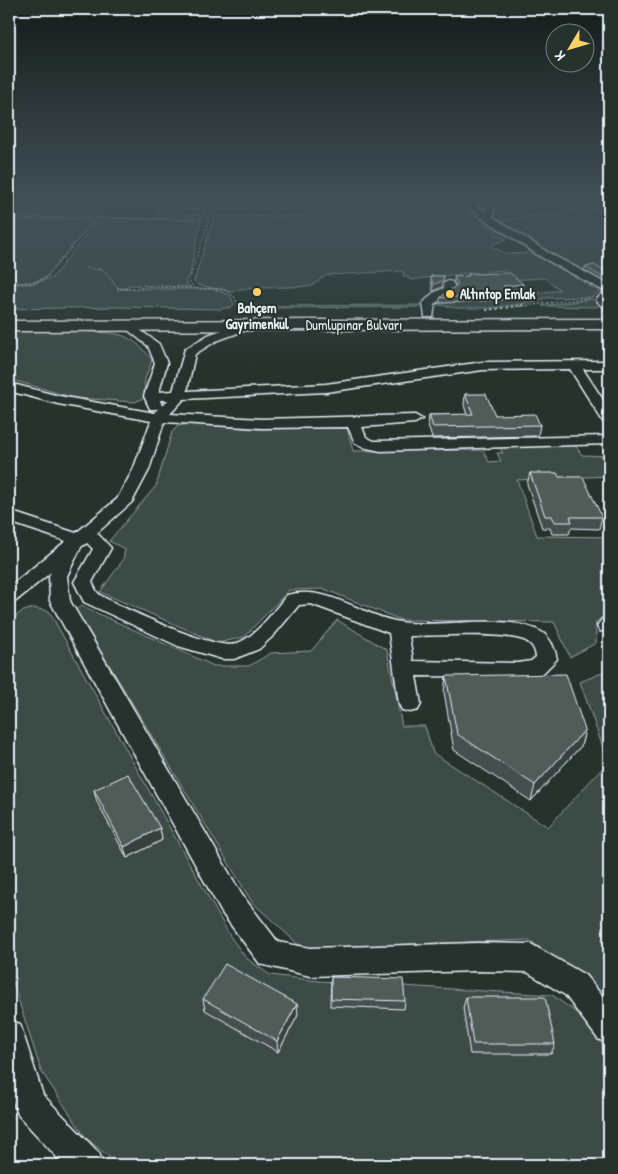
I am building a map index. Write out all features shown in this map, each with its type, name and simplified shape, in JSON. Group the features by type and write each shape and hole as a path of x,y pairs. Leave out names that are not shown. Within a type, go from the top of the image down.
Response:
{"highway":[{"name":"Dumlupınar Bulvarı","path":"9,326 129,326 429,315 609,315"},
{"name":"Dumlupınar Bulvarı","path":"9,316 242,321 609,324"}],"street":[{"path":"546,256 608,292 602,300 609,307"},
{"path":"429,315 429,303 437,295 450,289 448,284"},
{"path":"9,597 124,502 141,470 159,417 151,396 161,362 153,344 129,326"},
{"path":"151,396 259,394 326,388 483,366 609,365"},
{"path":"574,366 609,420"},
{"path":"9,387 50,399 159,417 256,424 354,424 415,419"},
{"path":"354,424 360,440 371,445 381,446 609,440"},
{"path":"9,516 102,548 83,582 91,598 203,648 234,653 254,642 294,599 313,598 398,630 506,631 532,635 544,645 547,659 536,668 518,670 404,668 398,630"},
{"path":"80,540 58,576 60,601 232,904 270,954 310,962 477,957 531,958 575,985 608,1025"},
{"path":"9,1035 30,1105 87,1165"}],"lane":[{"path":"159,417 179,396 189,352 242,321"},
{"path":"404,668 410,704"}],"path":[{"path":"9,284 29,283 45,279 65,256"},
{"path":"197,256 189,281 197,288"},
{"path":"85,268 103,270 117,286 123,289 223,289 234,293 238,299 242,321"},
{"path":"458,315 608,292"}],"shaded area":[{"path":"9,256 64,256 46,277 34,282 9,283"},
{"path":"69,256 194,256 190,274 185,282 191,287 128,285 126,288 117,289 213,289 230,295 234,304 232,307 220,309 117,307 9,309 9,284 31,284 52,278"},
{"path":"202,256 536,256 594,284 589,286 600,291 592,297 545,298 535,302 489,308 456,308 434,304 512,299 527,294 560,290 545,278 507,280 508,274 504,270 486,272 489,274 480,276 476,272 410,280 408,277 404,277 403,271 326,275 312,286 240,289 232,292 198,285 194,281"},
{"path":"548,256 609,256 609,279 582,274"},
{"path":"592,299 600,301 602,305 595,307 542,306"},
{"path":"420,303 427,303 419,307 257,308 252,306 421,305"},
{"path":"77,331 119,335 135,342 143,350 152,360 145,379 144,398 135,402 75,398 9,379 9,332"},
{"path":"189,424 256,429 347,428 353,451 483,450 489,462 501,461 497,453 503,453 499,447 574,444 582,455 609,456 609,476 517,480 537,536 609,537 609,613 596,622 596,643 570,657 554,622 401,620 324,589 289,590 244,637 218,643 100,592 123,560 125,549 109,541 156,486 172,432 178,426"},
{"path":"81,606 214,666 249,666 271,653 311,651 337,620 387,650 402,726 425,726 433,753 548,827 608,762 580,682 609,670 609,998 529,940 302,948 252,902 76,610"},
{"path":"33,608 49,611 230,936 246,958 270,975 319,981 552,995 577,1013 609,1053 609,1165 119,1165 86,1138 41,1071 9,970 9,622 21,612"}],"building":[{"path":"594,265 609,274 609,281 585,267"},
{"path":"510,273 523,284 503,286 515,294 440,298 458,284 454,277 469,276 468,274"},
{"path":"431,276 444,276 442,281 433,285"},
{"path":"465,394 486,394 495,415 535,414 540,425 433,427 429,415 473,414"},
{"path":"530,473 557,473 559,477 583,477 602,517 570,517 572,522 555,522 552,516 545,516"},
{"path":"566,674 585,730 535,785 457,734 446,676"},
{"path":"128,774 160,828 124,847 94,790"},
{"path":"225,964 297,1004 277,1041 203,999"},
{"path":"331,977 403,979 405,1001 331,999"},
{"path":"466,997 545,997 555,1044 473,1044"}],"place":[{"name":"Bahçem Gayrimenkul","path":"257,292"},
{"name":"Altıntop Emlak","path":"450,294"}]}
